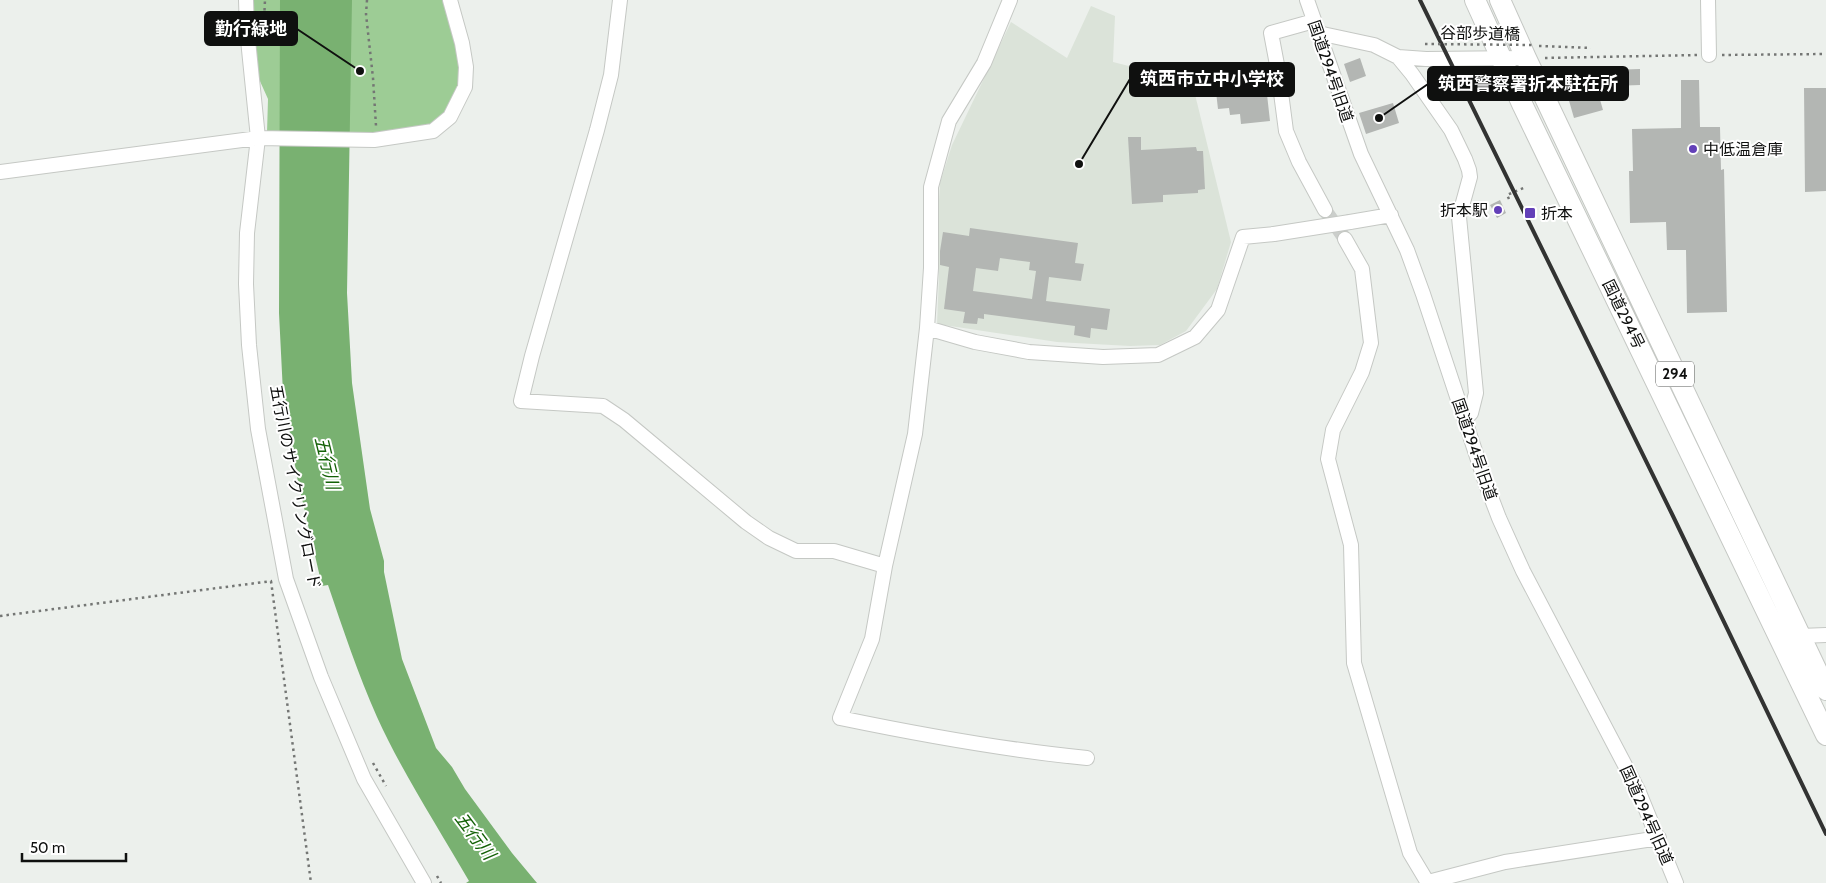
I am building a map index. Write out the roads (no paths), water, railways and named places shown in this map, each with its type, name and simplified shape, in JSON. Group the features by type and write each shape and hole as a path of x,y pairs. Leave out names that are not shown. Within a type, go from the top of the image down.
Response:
{"highway":[{"name":"国道294号","path":"1475,0 1501,58 1826,735"},
{"name":"国道294号","path":"1500,0 1530,52 1826,690"}],"street":[{"path":"246,0 247,30 262,138 247,233 246,284 249,345 258,429 286,579 324,685 364,779 424,883"},
{"path":"0,172 262,138 373,140 433,131 450,117 465,87 466,67 462,43 450,0"},
{"path":"620,0 611,75 521,401 603,406 624,420 746,522 770,538 796,551 834,551 885,566"},
{"path":"1010,0 984,63 949,122 931,187 931,268 927,328 915,434 885,566 872,640 840,718 938,738 1087,758"},
{"name":"国道294号旧道","path":"1307,0 1361,154 1391,216 1423,294 1496,510 1519,562 1638,790 1676,883"},
{"path":"1708,0 1709,55"},
{"path":"1325,210 1299,162 1286,131 1272,33 1316,27 1374,45 1398,57 1426,59 1501,58 1530,52"},
{"path":"1398,57 1451,130 1469,170 1470,177 1458,217 1476,393 1471,413 1465,420"},
{"path":"927,328 975,342 1029,352 1104,357 1158,355 1195,337 1218,310 1243,237 1391,216"},
{"path":"1345,239 1362,269 1371,343 1362,372 1333,430 1328,459 1351,544 1354,663 1410,853 1428,883 1505,862 1659,838"},
{"path":"1800,636 1826,636"}],"water":[{"name":"五行川","path":"280,0 352,0 347,293 352,383 370,509 384,561 384,572 402,659 436,748 452,767 465,789 512,853 537,883 466,883 469,881 409,780 387,738 363,684 328,585 322,586 297,477 283,393 279,313"}],"tunnel":[{"path":"1325,210 1345,239"}],"railway":[{"path":"1420,0 1672,514 1826,834"}],"place":[{"name":"勤行緑地","path":"360,71"},
{"name":"筑西警察署折本駐在所","path":"1379,118"},
{"name":"中低温倉庫","path":"1693,149"},
{"name":"筑西市立中小学校","path":"1079,164"},
{"name":"折本駅","path":"1498,210"},
{"name":"折本","path":"1530,213"}]}
